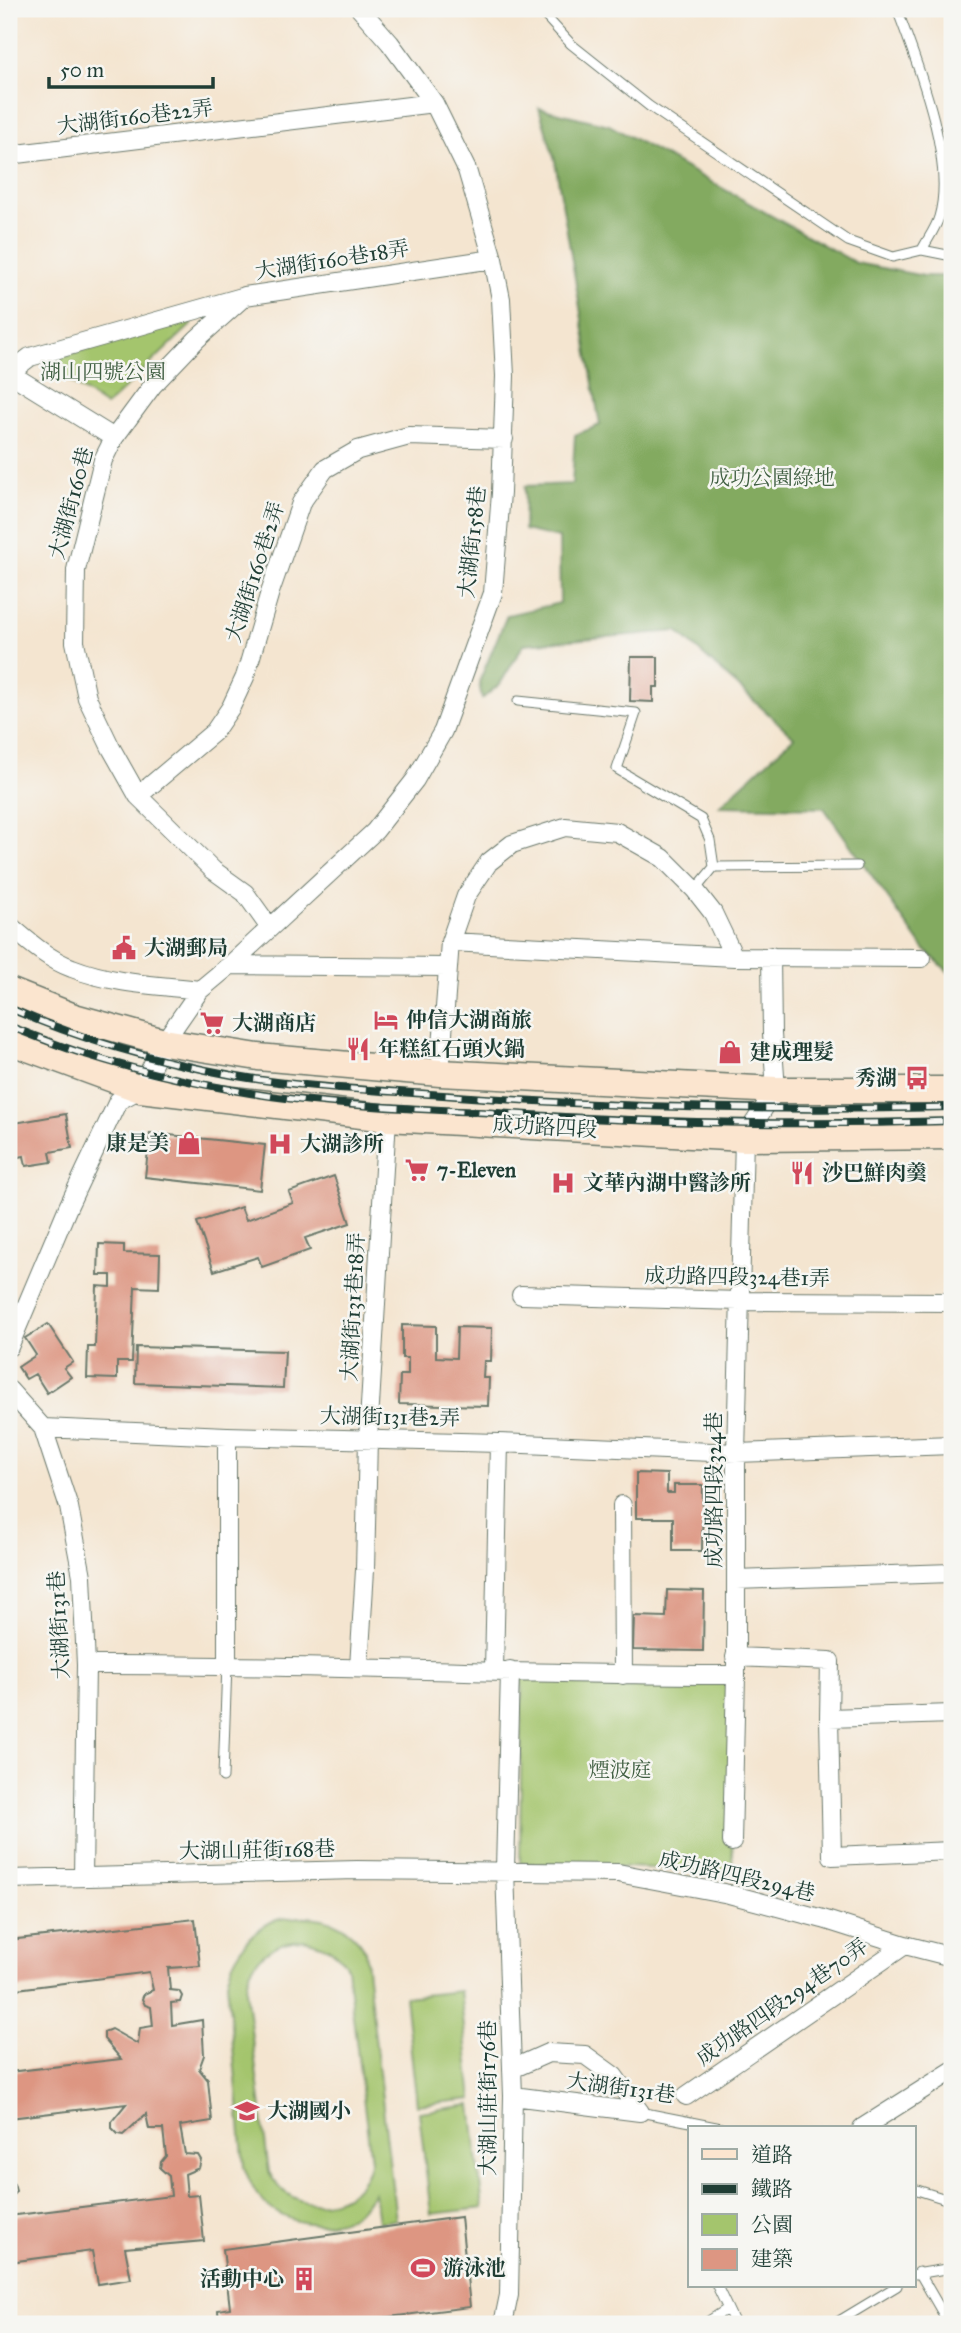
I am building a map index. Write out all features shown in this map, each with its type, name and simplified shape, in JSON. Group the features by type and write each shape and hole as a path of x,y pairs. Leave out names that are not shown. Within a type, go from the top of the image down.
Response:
{"main road":[{"path":"9,991 74,1017 164,1042 258,1057 440,1073 776,1090 952,1090"},
{"name":"成功路四段","path":"9,1041 140,1089 387,1118 744,1138 952,1136"}],"street":[{"name":"大湖街158巷","path":"164,1042 200,990 375,831 415,780 443,731 494,593 504,439 505,376 501,299 493,259 467,170 434,103 390,43 360,9"},
{"name":"大湖街160巷22弄","path":"9,155 434,103"},
{"name":"大湖街160巷18弄","path":"114,438 153,384 197,339 245,296 493,259"},
{"path":"9,373 30,357 245,296"},
{"name":"大湖街160巷","path":"9,373 114,438 103,460 76,570 75,642 87,698 138,796 213,870 245,893 270,928"},
{"name":"大湖街160巷2弄","path":"138,796 214,732 231,707 245,677 270,592 301,503 326,469 358,450 409,436 504,439"},
{"path":"440,1073 450,942 466,895 489,862 512,844 565,827 617,832 663,858 695,890 713,913 734,957"},
{"path":"9,925 69,968 113,981 200,990"},
{"path":"450,942 734,957 922,958"},
{"path":"744,1138 776,1090 771,956"},
{"path":"230,965 447,967"},
{"path":"9,1347 68,1207 118,1101 140,1089 164,1042"},
{"name":"大湖街131巷18弄","path":"359,1667 365,1570 368,1439 387,1118"},
{"name":"成功路四段324巷","path":"732,1842 736,1666 736,1453 744,1138"},
{"name":"成功路四段324巷1弄","path":"521,1295 740,1301 952,1302"},
{"name":"大湖街131巷","path":"9,1390 43,1428 69,1507 82,1576 86,1665 83,1877"},
{"name":"大湖街131巷2弄","path":"43,1428 736,1453 952,1445"},
{"path":"226,1664 227,1436"},
{"path":"499,1443 505,1870"},
{"path":"622,1505 623,1675"},
{"path":"736,1580 952,1573"},
{"path":"86,1665 226,1664 623,1675 830,1661 832,1856 952,1852"},
{"path":"829,1718 952,1714"},
{"name":"大湖山莊街168巷","path":"9,1879 357,1870 505,1870"},
{"name":"成功路四段294巷","path":"505,1870 618,1873 729,1894 952,1957"},
{"name":"大湖山莊街176巷","path":"503,2324 509,2294 513,2096 505,1870"},
{"name":"成功路四段294巷70弄","path":"686,2096 905,1945"},
{"path":"512,2069 548,2053 585,2054 614,2076 639,2112"},
{"path":"865,2126 952,2071"},
{"name":"大湖街131巷","path":"513,2096 639,2112"}],"lane":[{"path":"539,9 570,44 649,106 848,241 893,257 922,250 952,256"},
{"path":"897,9 926,88 942,164 939,218 922,250"},
{"path":"518,701 636,713 617,769 701,819 710,840 714,867 695,890"},
{"path":"714,867 857,866"},
{"path":"223,1777 226,1664"},
{"name":"大湖街131巷","path":"639,2112 711,2126"},
{"path":"916,2190 952,2201"},
{"path":"949,2324 916,2274 952,2268"},
{"path":"718,2288 735,2324"},
{"path":"834,2324 894,2288"},
{"path":"704,2324 727,2309"}],"green space":[{"name":"成功公園綠地","path":"539,108 609,125 856,263 924,276 952,276 952,975 924,949 824,808 719,806 794,737 677,631 524,644 500,684 482,699 479,682 507,615 560,603 559,538 524,530 525,486 572,484 575,435 600,425 555,161"},
{"name":"湖山四號公園","path":"190,317 192,324 106,406 47,366 65,355"},
{"name":"煙波庭","path":"522,1672 736,1675 732,1871 520,1863"},
{"path":"299,1917 330,1921 346,1929 365,1950 396,2220 378,2222 374,2193 356,2213 332,2223 318,2224 291,2219 267,2206 252,2186 244,2167 227,1982 237,1956 255,1933 275,1920","holes":["303,1940 335,1952 347,1968 371,2161 364,2178 354,2190 340,2199 324,2203 293,2197 279,2187 269,2172 246,1990 251,1969 264,1954 282,1944"]},
{"path":"460,1991 472,2099 417,2105 405,1997"},
{"path":"471,2105 483,2208 431,2214 419,2112"}],"building":[{"path":"631,657 658,657 658,687 653,687 653,702 630,701"},
{"path":"66,1114 72,1148 50,1152 52,1162 26,1166 24,1156 9,1159 9,1124"},
{"path":"150,1133 265,1145 260,1190 145,1177"},
{"path":"334,1176 350,1223 305,1238 310,1250 262,1267 258,1257 214,1271 197,1222 241,1207 246,1220 293,1203 289,1192"},
{"path":"99,1244 124,1245 124,1253 160,1254 159,1288 135,1287 132,1362 117,1362 117,1379 87,1378 88,1347 95,1347 97,1286 111,1287 111,1275 98,1275"},
{"path":"48,1324 73,1362 64,1368 71,1377 47,1393 35,1374 26,1379 18,1367 36,1355 25,1338"},
{"path":"402,1325 436,1326 436,1357 456,1358 457,1327 492,1328 491,1361 484,1361 483,1378 489,1378 488,1406 399,1404 400,1375 408,1375 408,1358 402,1358"},
{"path":"136,1347 285,1351 283,1388 135,1383"},
{"path":"636,1473 667,1474 667,1493 674,1493 674,1485 703,1485 702,1551 673,1551 673,1518 636,1518"},
{"path":"667,1590 704,1591 703,1651 633,1650 634,1616 666,1617"},
{"path":"195,1919 200,1966 168,1968 170,1990 179,1991 182,1996 180,2002 171,2003 172,2025 202,2020 204,2055 199,2069 208,2080 212,2121 180,2126 185,2154 198,2155 201,2160 199,2168 185,2174 187,2196 199,2195 204,2241 125,2248 131,2279 98,2284 92,2251 9,2262 9,2216 171,2196 169,2176 160,2168 166,2156 163,2129 149,2129 146,2114 123,2135 112,2128 112,2121 126,2104 9,2118 9,2072 121,2059 104,2039 104,2032 111,2029 138,2044 140,2028 153,2026 151,2007 145,2005 142,1999 144,1994 153,1990 149,1972 9,1990 9,1940"},
{"path":"9,2180 16,2191 9,2201"},
{"name":"活動中心","path":"461,2217 470,2307 332,2324 219,2324 218,2310 230,2308 223,2249"}],"railway":[{"path":"9,1008 64,1030 150,1057 237,1076 288,1083 634,1106 825,1109 952,1107"},
{"path":"9,1026 78,1052 160,1075 215,1087 331,1103 668,1121 952,1121"}],"place":[{"name":"大湖郵局","path":"124,948"},
{"name":"仲信大湖商旅","path":"386,1020"},
{"name":"大湖商店","path":"212,1023"},
{"name":"年糕紅石頭火鍋","path":"358,1049"},
{"name":"建成理髮","path":"730,1052"},
{"name":"秀湖","path":"917,1078"},
{"name":"康是美","path":"189,1143"},
{"name":"大湖診所","path":"280,1144"},
{"name":"7-Eleven","path":"417,1170"},
{"name":"沙巴鮮肉羹","path":"802,1173"},
{"name":"文華內湖中醫診所","path":"563,1183"},
{"name":"大湖國小","path":"247,2111"},
{"name":"游泳池","path":"423,2268"},
{"name":"活動中心","path":"304,2279"}]}
